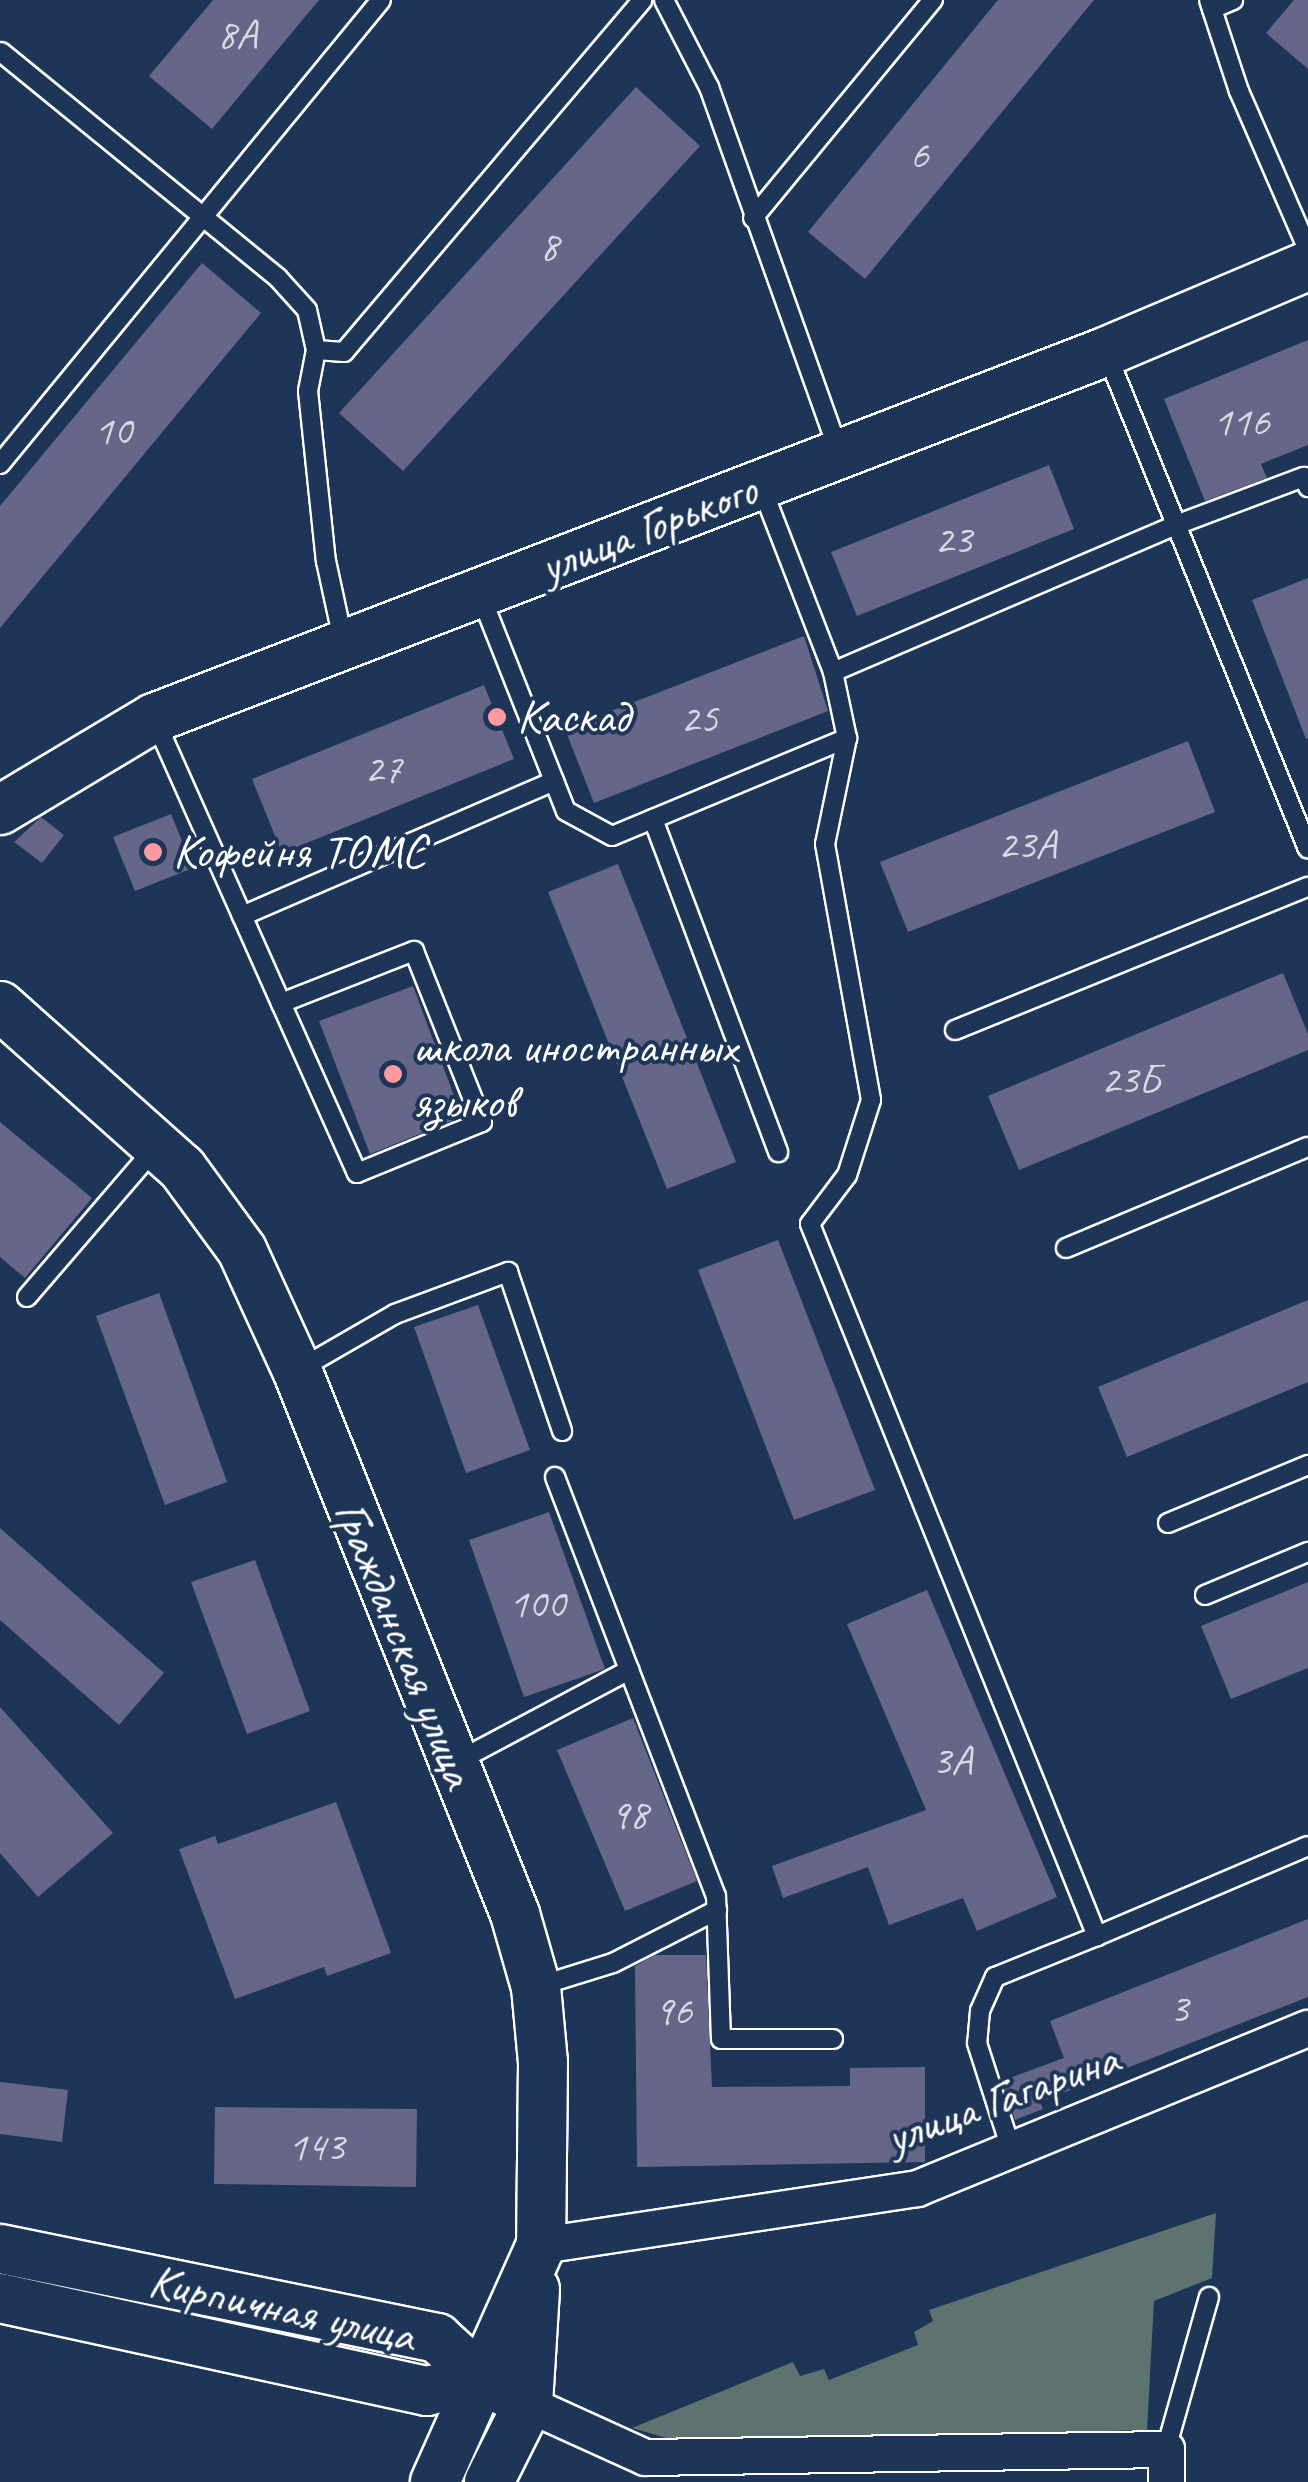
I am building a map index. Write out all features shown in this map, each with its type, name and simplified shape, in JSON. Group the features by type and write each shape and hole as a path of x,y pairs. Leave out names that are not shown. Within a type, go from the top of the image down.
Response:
{"street":[{"name":"улица Горького","path":"0,810 154,718 1106,352 1308,266"},
{"name":"Гражданская улица","path":"0,1006 158,1144 234,1237 298,1370 515,1914 536,1987 544,2108 539,2253 435,2482"},
{"name":"улица Гагарина","path":"539,2253 917,2188 1308,2028"},
{"name":"Кирпичная улица","path":"0,2249 437,2338 481,2378"},
{"path":"489,2482 528,2404 539,2253"},
{"name":"Кирпичная улица","path":"0,2298 427,2390 481,2378"},
{"path":"481,2378 621,2450 680,2461 1166,2466"}],"lane":[{"path":"0,464 381,0"},
{"path":"316,350 344,352 642,0"},
{"path":"664,0 709,87 839,454"},
{"path":"753,218 934,0"},
{"path":"1233,0 1211,4 1239,91 1308,250"},
{"path":"0,52 202,216 307,310 316,350 308,391 326,560 344,644"},
{"path":"1106,352 1308,849"},
{"path":"833,672 1176,525 1304,477 1308,488"},
{"path":"760,485 833,672 847,738 824,844 870,1100 847,1175 810,1224 1097,1936"},
{"path":"479,592 566,811 612,836 847,738"},
{"path":"154,718 356,1173 482,1122 414,951 281,1003"},
{"path":"242,916 554,781"},
{"path":"653,819 778,1152"},
{"path":"955,1030 1308,887"},
{"path":"27,1297 158,1144"},
{"path":"1066,1248 1308,1147"},
{"path":"298,1370 395,1314 508,1272 562,1431"},
{"path":"1168,1523 1308,1465"},
{"path":"555,1477 717,1910 721,2039 833,2038"},
{"path":"1205,1595 1308,1552"},
{"path":"454,1763 629,1670"},
{"path":"1012,2152 977,2043 980,2010 996,1977 1308,1846"},
{"path":"536,1987 614,1963 717,1910"},
{"path":"1166,2466 1209,2297"}],"green space":[{"path":"1216,2213 1212,2278 1154,2301 1147,2430 680,2442 632,2428 793,2362 800,2376 824,2369 829,2380 918,2345 914,2332 933,2321 929,2310"}],"building":[{"path":"213,0 319,0 212,129 149,76"},
{"path":"998,0 1094,0 865,279 808,232"},
{"path":"1294,0 1308,0 1308,69 1266,33"},
{"path":"636,87 700,146 403,471 339,413"},
{"path":"202,263 261,313 0,628 0,506"},
{"path":"1308,340 1308,445 1261,464 1267,478 1205,501 1164,399"},
{"path":"1049,465 1074,529 857,616 831,552"},
{"path":"1308,578 1308,738 1306,739 1252,600"},
{"path":"804,636 828,711 594,803 565,729"},
{"path":"484,685 514,759 282,853 252,779"},
{"path":"1188,741 1215,812 908,932 880,862"},
{"name":"Кофейня ТОМС","path":"171,814 193,868 135,891 113,837"},
{"path":"41,817 64,835 42,863 14,842"},
{"path":"618,864 736,1162 667,1189 548,892"},
{"path":"1283,973 1308,1034 1308,1050 1019,1170 988,1096"},
{"name":"школа иностранных языков","path":"413,986 462,1117 370,1154 319,1021"},
{"path":"0,1122 92,1198 25,1278 0,1257"},
{"path":"778,1240 875,1490 794,1520 698,1270"},
{"path":"159,1293 227,1482 165,1505 96,1316"},
{"path":"1308,1300 1308,1382 1127,1457 1098,1387"},
{"path":"478,1305 530,1450 466,1473 414,1327"},
{"path":"549,1512 605,1669 524,1697 469,1540"},
{"path":"0,1528 164,1673 119,1725 0,1620"},
{"path":"255,1560 310,1711 247,1734 191,1582"},
{"path":"1308,1582 1308,1668 1231,1699 1201,1626"},
{"path":"927,1590 1057,1897 977,1931 963,1898 889,1925 868,1867 783,1898 772,1866 926,1810 847,1624"},
{"path":"0,1707 113,1833 38,1897 0,1853"},
{"path":"633,1718 697,1881 625,1911 557,1750"},
{"path":"336,1802 391,1953 327,1976 324,1967 235,1999 179,1849 215,1836 218,1844"},
{"path":"1308,1919 1308,1997 1040,2102 1043,2109 1015,2120 1002,2081 1064,2058 1050,2021"},
{"path":"655,1955 706,1955 712,2087 850,2086 850,2068 925,2067 925,2162 637,2167 635,1966"},
{"path":"0,2082 68,2090 62,2142 0,2134"},
{"path":"215,2107 417,2109 416,2187 214,2184"}],"place":[{"name":"Каскад","path":"497,717"},
{"name":"Кофейня ТОМС","path":"153,852"},
{"name":"школа иностранных языков","path":"393,1074"}]}
